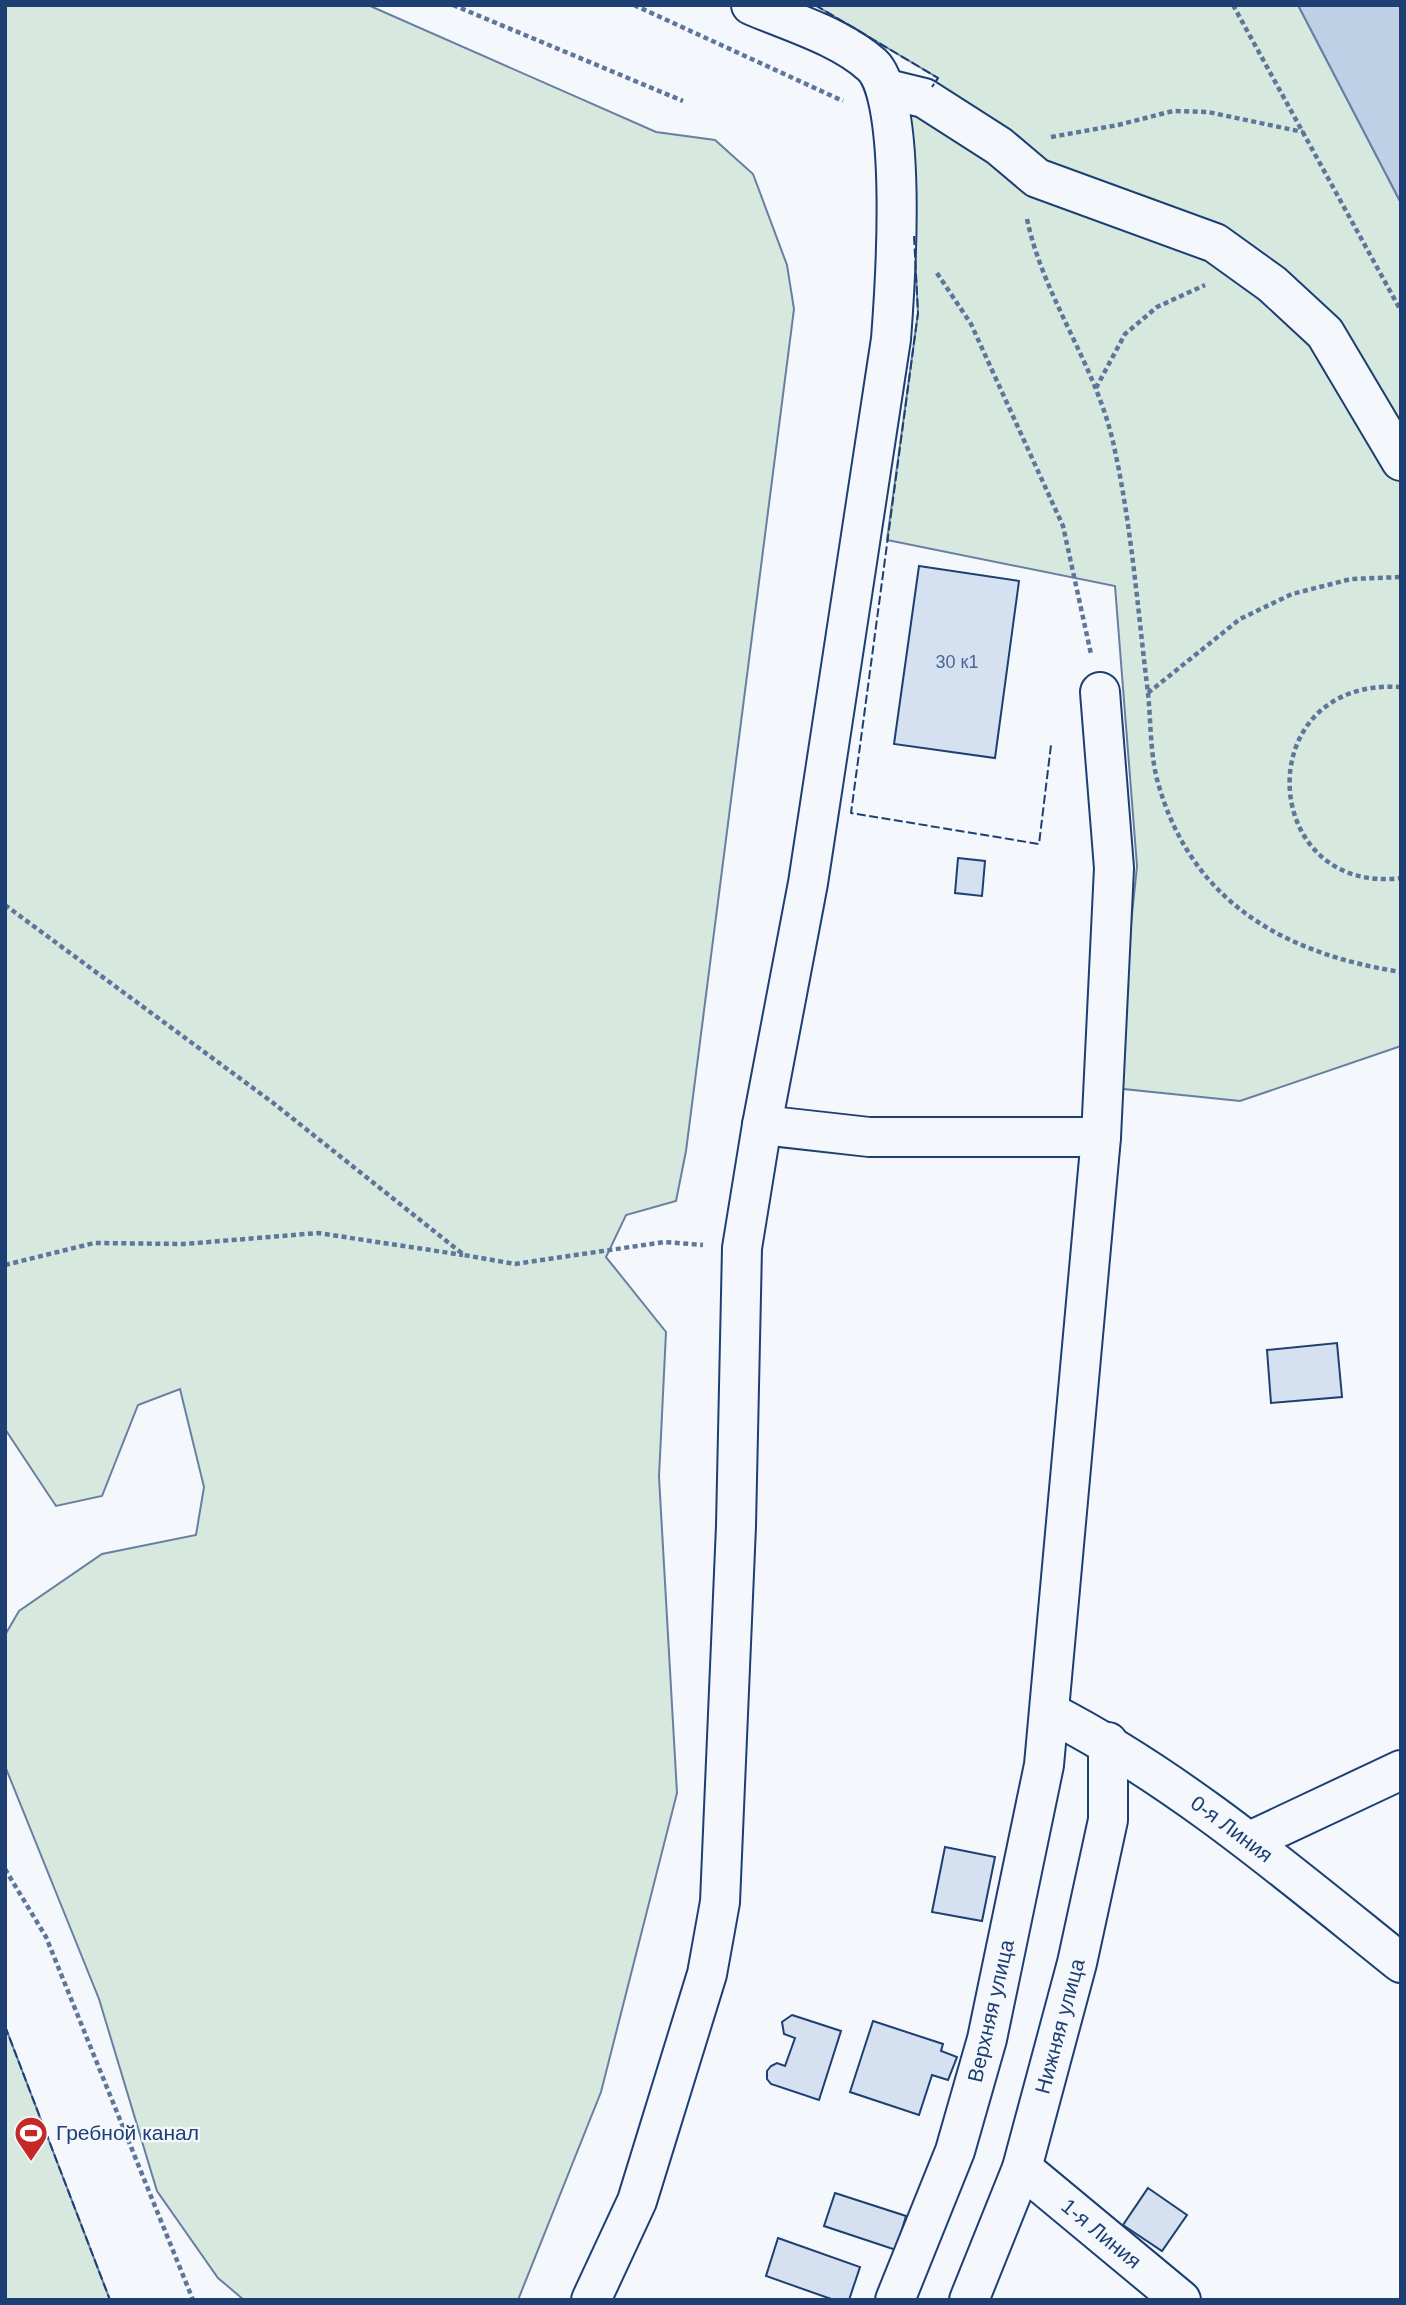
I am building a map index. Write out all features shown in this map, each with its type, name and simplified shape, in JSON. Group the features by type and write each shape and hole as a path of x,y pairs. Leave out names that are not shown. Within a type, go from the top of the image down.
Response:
{"street":[{"path":"591,2300 637,2201 706,1974 720,1902 736,1526 742,1248 762,1125 808,883 891,339 895,279 890,106 873,65 843,45 751,5"},
{"path":"890,106 924,98 999,146 1037,178 1215,243 1272,284 1325,333 1401,461"},
{"name":"Верхняя улица","path":"895,2300 955,2151 987,2039 1044,1765 1051,1713 1101,1137 1114,868 1100,692"},
{"path":"762,1125 869,1137 1101,1137"},
{"name":"0-я Линия","path":"1051,1713 1108,1742 1250,1841 1401,1963"},
{"name":"Нижняя улица","path":"968,2300 1022,2168 1077,1963 1108,1820 1108,1742"},
{"path":"1250,1841 1401,1770"},
{"name":"1-я Линия","path":"1022,2168 1181,2300"}],"path":[{"path":"453,5 682,101"},
{"path":"634,5 890,106"},
{"path":"1233,5 1401,311"},
{"path":"999,146 1118,125 1173,111 1208,112 1303,132"},
{"path":"1037,178 1027,217 1033,248 1096,388 1115,450 1148,693 1157,782 1182,839 1216,892 1258,925 1351,964 1401,972"},
{"path":"933,267 971,324 1063,526 1100,692"},
{"path":"1096,388 1125,334 1157,307 1204,285 1272,284"},
{"path":"1148,693 1240,619 1292,594 1351,579 1401,577"},
{"path":"1401,687 1379,685 1355,689 1333,699 1315,715 1300,734 1291,756 1287,780 1290,804 1298,827 1312,847 1330,863 1351,874 1375,879 1401,878"},
{"path":"5,905 272,1102 464,1255"},
{"path":"5,1265 94,1243 184,1244 318,1233 515,1264 664,1242 742,1248"},
{"path":"5,1869 46,1937 193,2300"}],"shaded area":[{"path":"5,5 368,5 656,132 715,140 753,174 787,265 794,309 686,1151 676,1201 626,1215 606,1257 666,1332 659,1477 677,1793 601,2092 518,2300 244,2300 218,2278 157,2191 99,1999 5,1766 5,1635 19,1611 102,1554 196,1535 204,1487 180,1389 138,1405 102,1496 56,1506 5,1429"},
{"path":"815,5 1298,5 1401,203 1401,1046 1240,1101 1114,1088 1137,866 1115,586 887,540 918,313 908,118 938,78"},
{"name":"Гребной канал","path":"5,2026 110,2300 5,2300"}],"water":[{"path":"1298,5 1401,5 1401,203"}],"building":[{"path":"919,566 1019,581 995,758 894,744"},
{"path":"958,858 985,861 982,896 955,893"},
{"path":"1337,1343 1342,1397 1271,1403 1267,1350"},
{"path":"945,1847 995,1857 982,1921 932,1912"},
{"path":"792,2015 841,2031 819,2100 771,2084 767,2079 767,2071 771,2066 777,2063 785,2066 795,2038 784,2034 782,2022"},
{"path":"873,2021 943,2044 941,2051 957,2057 948,2080 932,2075 919,2115 850,2092"},
{"path":"1148,2188 1187,2215 1162,2251 1123,2225"},
{"path":"835,2193 906,2216 896,2250 824,2226"},
{"path":"778,2238 860,2267 849,2300 834,2300 766,2276"}],"fence":[{"path":"815,5 938,78 932,87"},
{"path":"914,236 918,313 851,813 1039,844 1051,745"},
{"path":"5,2026 110,2300"}],"place":[{"name":"Гребной канал","path":"31,2163"}]}
